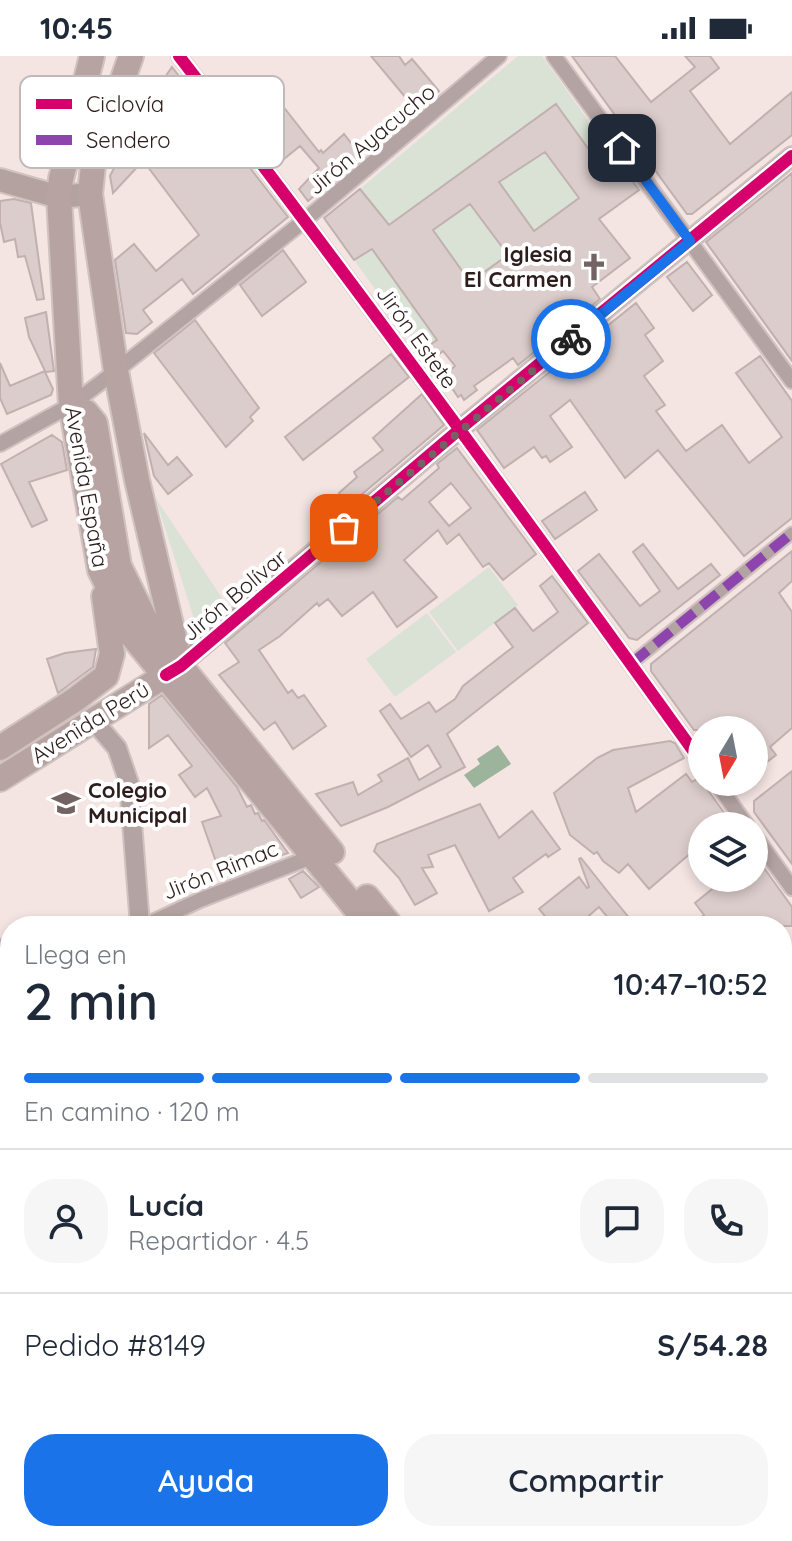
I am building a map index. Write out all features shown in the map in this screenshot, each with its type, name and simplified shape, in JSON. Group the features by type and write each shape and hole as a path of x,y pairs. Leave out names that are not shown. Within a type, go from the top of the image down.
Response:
{"main road":[{"path":"95,56 114,67 129,59"},
{"name":"Avenida España","path":"90,76 95,56"},
{"path":"0,165 60,188"},
{"name":"Avenida España","path":"65,168 60,188 71,405 100,570 133,637 174,670 383,916"},
{"name":"Avenida España","path":"93,168 90,188 116,371 174,670 362,916"},
{"path":"0,180 60,188 90,188"},
{"path":"71,405 86,412 95,423 119,566 174,670"},
{"name":"Avenida Perú","path":"0,748 106,676 112,654 100,570"},
{"name":"Avenida Perú","path":"0,779 174,670"}],"street":[{"name":"Jirón Estete","path":"179,56 194,76"},
{"name":"Jirón Ayacucho","path":"0,444 71,405 116,371 305,220 499,56"},
{"path":"554,56 792,381"},
{"name":"Jirón Bolívar","path":"174,670 460,429 792,156"},
{"name":"Jirón Estete","path":"265,168 688,743"},
{"path":"632,663 792,533"},
{"path":"93,720 117,748 129,783 141,916"},
{"path":"768,855 792,888"},
{"name":"Jirón Rimac","path":"164,916 314,856"}],"shaded area":[{"path":"518,56 542,56 611,152 598,162 555,104 389,225 360,189"},
{"path":"545,152 579,198 534,231 499,183"},
{"path":"470,204 508,255 470,282 433,230"},
{"path":"372,249 437,340 420,351 354,260"},
{"path":"155,497 226,604 197,628"},
{"path":"489,567 518,605 458,651 429,612"},
{"path":"427,613 456,652 395,697 366,659"},
{"path":"498,745 511,764 474,788 464,775 480,764 477,759"}],"building":[{"path":"371,56 399,56 405,65 412,59 439,91 416,110"},
{"path":"572,56 615,56 651,102 695,67 685,56 710,56 719,68 690,91 730,144 792,92 792,135 692,214 687,214"},
{"path":"172,67 179,76 166,76"},
{"path":"556,104 598,162 611,152 639,190 599,219 630,258 592,287 600,299 518,365 513,358 474,386 477,390 464,400 461,395 458,397 444,376 455,366 443,351 432,360 424,349 437,340 372,249 354,260 324,218 360,189 389,225","holes":["545,152 579,198 534,231 499,182","470,204 508,255 470,282 433,230"]},
{"path":"284,108 319,152 321,150 323,153 344,134 361,156 308,201 299,189 319,168 300,146 284,159"},
{"path":"114,168 136,168 113,193 110,176"},
{"path":"149,168 250,168 288,217 193,294 182,279 143,310 152,322 137,334 126,333 115,260 134,244 156,271 199,235"},
{"path":"792,173 792,361 706,242"},
{"path":"14,199 31,203 44,299 37,300 25,256 18,257 15,239 4,242 0,201"},
{"path":"283,250 306,282 262,316 240,285"},
{"path":"687,262 712,295 693,311 667,277"},
{"path":"636,303 654,328 645,335 663,361 644,376 665,405 656,411 686,451 722,425 749,463 782,437 736,373 760,356 792,401 792,518 744,556 658,450 625,478 570,400 550,416 572,447 550,462 546,456 542,458 534,447 504,468 477,430"},
{"path":"46,312 54,371 45,372 53,389 51,395 7,414 0,398 0,363 10,386 45,371 29,337 25,318"},
{"path":"195,320 259,408 250,417 253,421 226,447 154,353"},
{"path":"391,354 409,377 303,460 285,437"},
{"path":"422,394 444,425 348,506 339,493 357,477 354,472 383,450 373,438"},
{"path":"144,433 168,465 177,457 192,475 168,494 154,476"},
{"path":"52,435 62,442 67,470 29,482 47,520 32,527 1,464"},
{"path":"457,448 536,554 503,580 489,563 483,567 459,534 447,544 438,530 404,560 437,597 397,627 373,592 342,616 328,599 319,606 317,603 259,650 288,693 292,690 298,698 304,695 326,726 293,749 275,722 264,730 219,675 239,662 225,643 398,497 402,500 439,468 437,464","holes":["451,483 471,508 449,526 429,502"]},
{"path":"585,492 597,510 555,539 542,521"},
{"path":"643,544 678,589 711,564 720,575 637,640 629,638 578,571 599,554 640,606 660,591 633,552"},
{"path":"792,551 792,581 779,593 792,612 792,728 770,747 776,755 768,761 768,716 688,716 688,722 651,671 651,664"},
{"path":"552,576 588,623 447,734 465,767 388,807 341,826 316,794 353,782 358,795 382,781 378,775 408,758 419,780 441,767 428,745 411,757 380,711 390,704 401,719 429,702 436,712 455,699 463,686 513,647 495,623 515,608 533,631 558,612 540,586"},
{"path":"96,649 93,667 58,693 47,659"},
{"path":"162,695 237,787 247,807 251,805 288,853 221,876 202,822 221,816 207,788 195,797 179,775 192,766 168,735 149,748 149,704"},
{"path":"670,741 675,743 684,758 628,788 636,812 686,774 688,796 712,796 724,812 688,812 688,855 649,889 628,864 619,873 597,852 594,854 570,835 554,793 597,758 613,750"},
{"path":"792,771 792,864 768,831 768,812 754,812 754,801 760,796 768,796 768,790"},
{"path":"480,804 499,838 532,811 560,849 548,857 546,854 513,878 523,892 489,911 455,845 428,855 433,867 422,868 437,893 415,905 399,878 374,851 377,844"},
{"path":"579,859 628,916 607,916 599,907 589,916 545,916 539,909 579,877 589,887"},
{"path":"303,871 319,887 301,898 289,879"},
{"path":"768,874 792,907 792,916 703,916 695,903 708,892 768,892"}],"marked path":[{"path":"632,663 792,533"}],"cycle path":[{"path":"179,56 194,76"},
{"path":"166,675 181,666 460,429 792,156"},
{"path":"264,168 444,407 688,744"}],"way so far":[{"path":"344,528 571,339"}],"place":[{"name":"Iglesia El Carmen","path":"594,267"},
{"name":"Colegio Municipal","path":"66,803"}],"route":[{"path":"571,339 690,241 622,148"}]}
